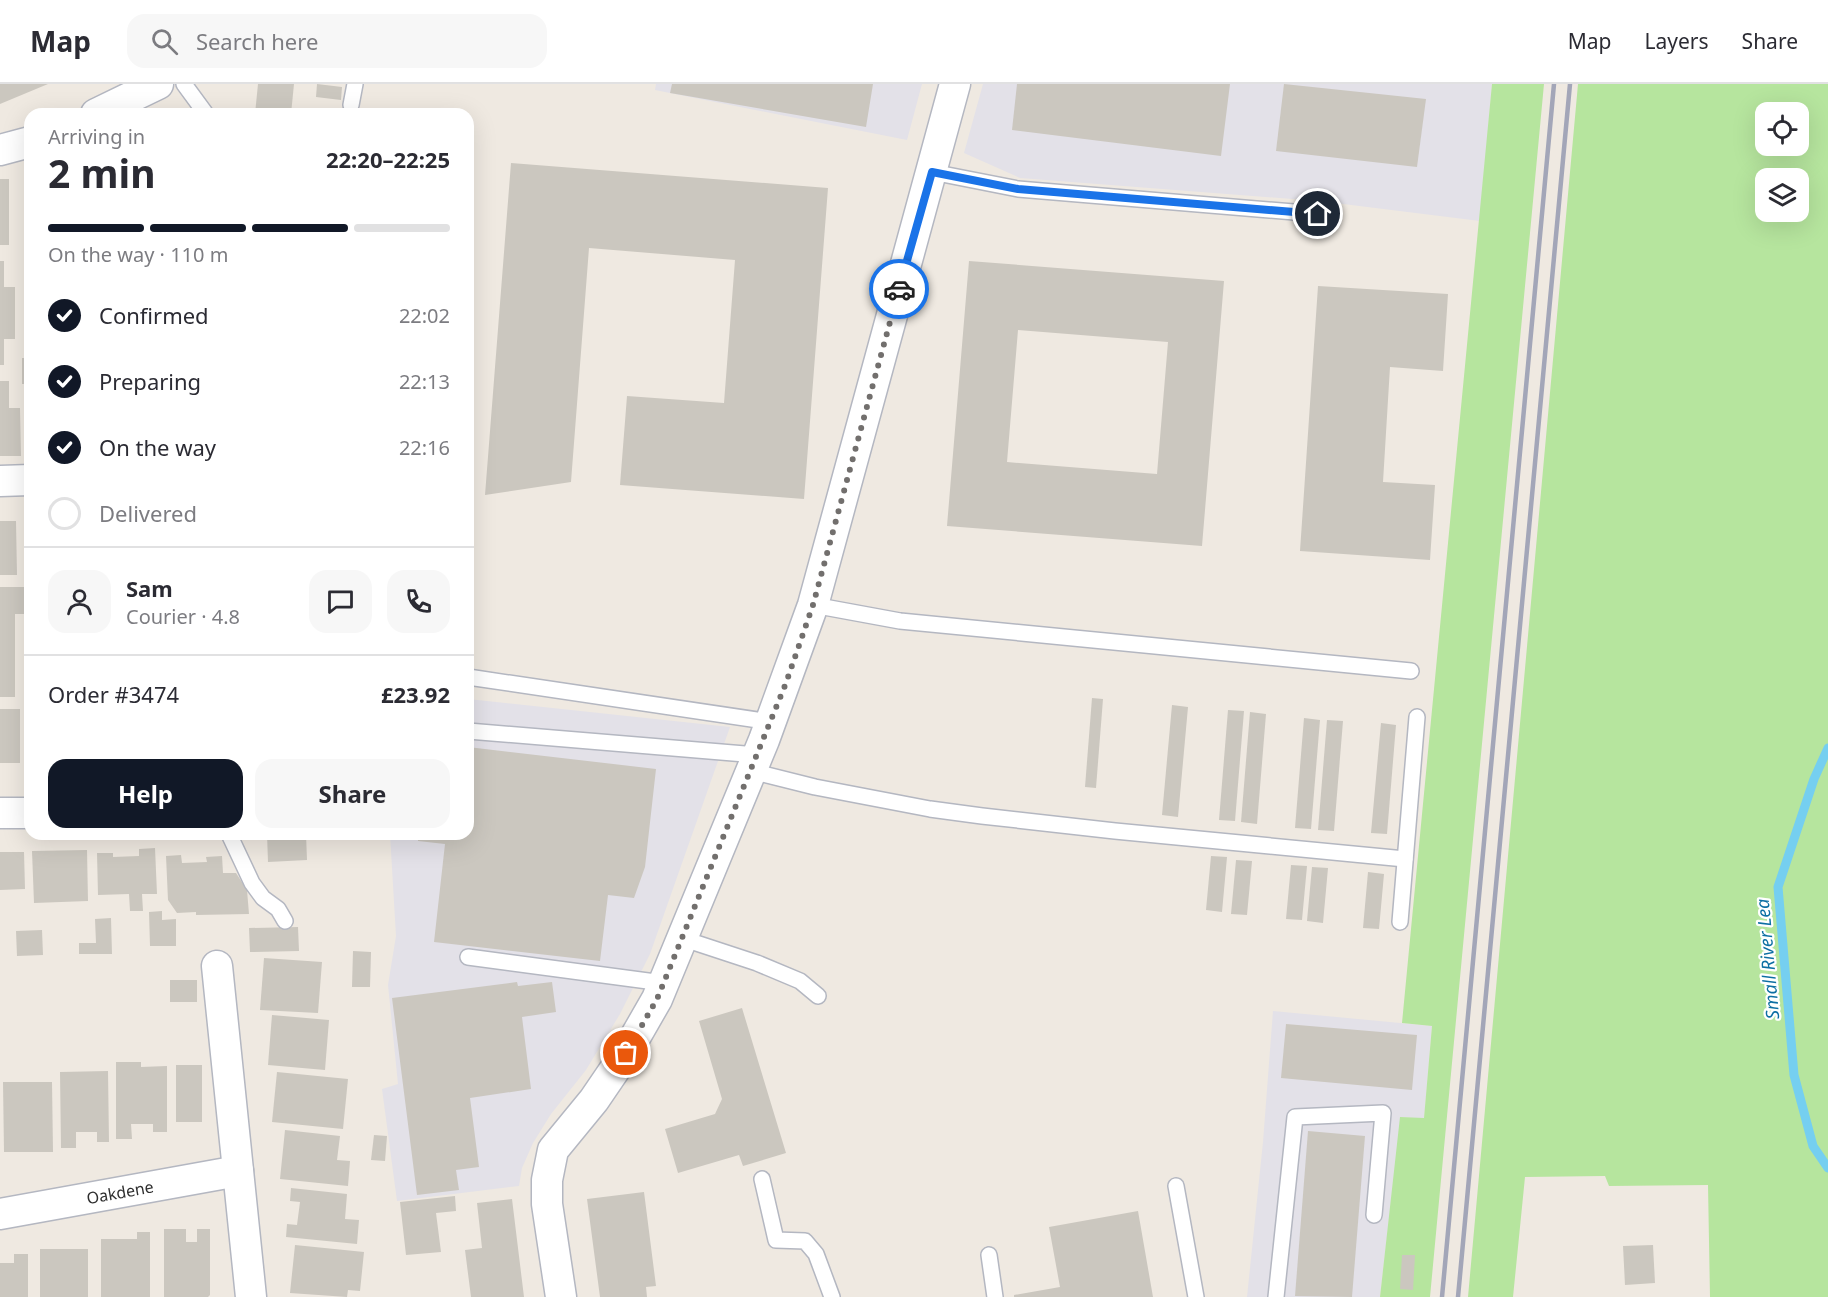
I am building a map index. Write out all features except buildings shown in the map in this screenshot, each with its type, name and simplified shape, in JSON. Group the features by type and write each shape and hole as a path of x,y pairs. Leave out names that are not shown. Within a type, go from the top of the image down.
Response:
{"street":[{"path":"108,108 158,84"},
{"path":"561,1297 547,1204 553,1150 594,1100 626,1053 657,999 771,722 813,605 955,84"},
{"path":"0,150 24,144"},
{"path":"0,481 24,480"},
{"path":"0,813 24,813"},
{"path":"217,966 251,1297"},
{"name":"Oakdene","path":"0,1214 238,1171"}],"lane":[{"path":"184,84 202,108"},
{"path":"351,105 355,84"},
{"path":"932,172 1018,189 1318,214"},
{"path":"813,605 900,621 1411,671"},
{"path":"474,678 771,722"},
{"path":"1400,922 1417,717"},
{"path":"474,731 754,763 815,787 961,813 1035,823 1405,859"},
{"path":"232,840 252,882 263,898 278,909 285,921"},
{"path":"681,938 757,963 800,981 818,996"},
{"path":"468,957 663,983"},
{"path":"1276,1297 1295,1117 1383,1113 1374,1215"},
{"path":"762,1179 776,1240 805,1241 816,1254 831,1297"},
{"path":"1176,1186 1196,1297"},
{"path":"989,1255 995,1297"}],"shaded area":[{"path":"656,84 922,84 907,140 655,90"},
{"path":"983,84 1492,84 1480,221 1319,201 1020,178 964,153"},
{"path":"474,700 730,727 650,954 620,1014 586,1070 551,1114 533,1143 522,1168 519,1186 397,1201 382,1089 398,1084 388,985 396,936 390,840 474,840"},
{"path":"1273,1011 1432,1026 1424,1119 1401,1117 1380,1297 1247,1297 1263,1142"}],"green space":[{"path":"1492,84 1544,84 1430,1297 1380,1297 1400,1117 1424,1118 1432,1026 1402,1023"},
{"path":"1578,84 1828,84 1828,1297 1710,1297 1708,1185 1609,1186 1605,1176 1525,1177 1513,1297 1468,1297"}],"waterway":[{"name":"Small River Lea","path":"1828,748 1814,779 1778,887 1794,1075 1813,1146 1828,1168"}],"railway":[{"path":"1442,1297 1554,84"},
{"path":"1458,1297 1570,84"}],"way so far":[{"path":"626,1053 657,999 786,683 813,605 899,289"}],"route":[{"path":"899,289 932,172 1018,189 1318,214"}]}
